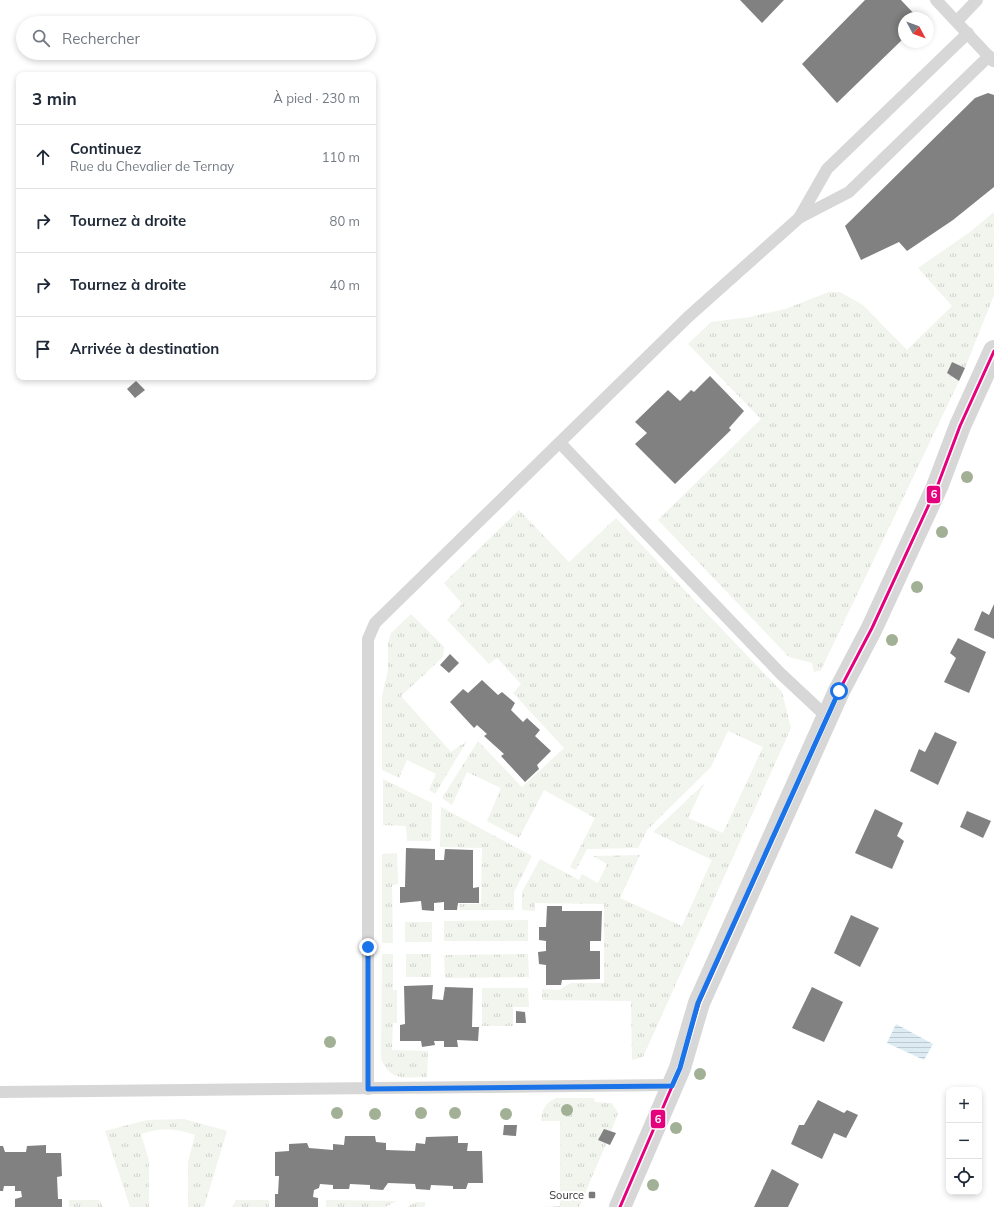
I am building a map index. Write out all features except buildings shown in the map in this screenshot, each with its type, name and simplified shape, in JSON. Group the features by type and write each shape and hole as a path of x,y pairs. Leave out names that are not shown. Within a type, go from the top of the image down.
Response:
{"street":[{"path":"620,1207 680,1068 698,1003 846,675 872,628 937,487 960,426 994,351"}],"lane":[{"path":"368,1089 368,639 375,623 688,317 799,218 849,192 991,59 936,0"},
{"path":"957,21 977,0"},
{"path":"799,218 827,169 968,33"},
{"path":"560,443 780,673 827,717"},
{"path":"0,1092 672,1086"}],"green space":[{"path":"994,212 994,295 965,368 952,362 947,373 959,381 821,670 814,672 812,663 789,657 658,520 761,419 688,344 711,322 750,317 785,309 829,292 840,292 863,305 907,350 952,306 918,268 970,232"},
{"path":"519,510 569,562 616,518 782,692 791,728 643,1057 632,1060 631,1001 542,1000 542,989 558,990 571,983 604,983 604,904 535,903 535,911 522,910 522,892 540,859 579,880 582,874 598,883 607,864 593,856 640,855 620,898 682,926 712,860 653,832 704,784 688,818 723,833 763,747 728,731 711,767 647,830 638,848 587,849 576,870 570,867 595,818 544,790 519,838 487,821 501,788 467,772 452,805 442,798 478,741 522,787 564,748 513,693 521,684 497,658 489,664 447,620 462,604 444,583"},
{"path":"411,614 444,647 443,657 401,696 451,752 467,741 435,794 429,790 436,774 407,760 399,778 382,770 382,696 388,670 388,643 391,633"},
{"path":"383,779 432,803 431,841 407,841 406,826 383,825"},
{"path":"441,807 532,856 514,892 514,910 460,910 459,904 481,904 482,848 440,847"},
{"path":"397,853 398,884 392,885 393,943 382,943 382,854"},
{"path":"528,920 528,941 444,941 444,921"},
{"path":"405,922 432,922 432,942 405,942"},
{"path":"382,954 393,954 393,990 397,990 397,1023 393,1023 392,1050 428,1051 427,1077 400,1077 394,1075 389,1072 381,1059"},
{"path":"406,954 431,954 431,977 406,977"},
{"path":"528,954 529,977 445,978 444,955"},
{"path":"482,988 528,988 529,1007 513,1007 513,1026 482,1026"},
{"path":"556,1098 594,1098 595,1102 612,1103 618,1113 611,1132 598,1140 606,1144 579,1207 542,1207 560,1206 560,1121 541,1121 542,1113 545,1107 549,1102"},
{"path":"184,1119 227,1131 204,1207 188,1207 188,1162 195,1135 181,1131 161,1129 141,1134 149,1161 149,1207 130,1207 105,1131 147,1120"},
{"path":"69,1200 99,1200 103,1207 69,1207"},
{"path":"236,1200 269,1200 269,1207 232,1207"},
{"path":"326,1200 397,1201 385,1207 326,1207"},
{"path":"416,1202 425,1202 425,1207 407,1207"}],"shaded area":[{"path":"896,1024 933,1044 924,1060 887,1043"}],"transit line":[{"name":"6","path":"620,1207 680,1068 699,1003 839,691 872,628 937,487 960,426 994,351"}],"place":[{"name":"Source","path":"592,1195"}],"route":[{"path":"368,947 368,1089 672,1086 680,1068 698,1003 839,691"}]}
